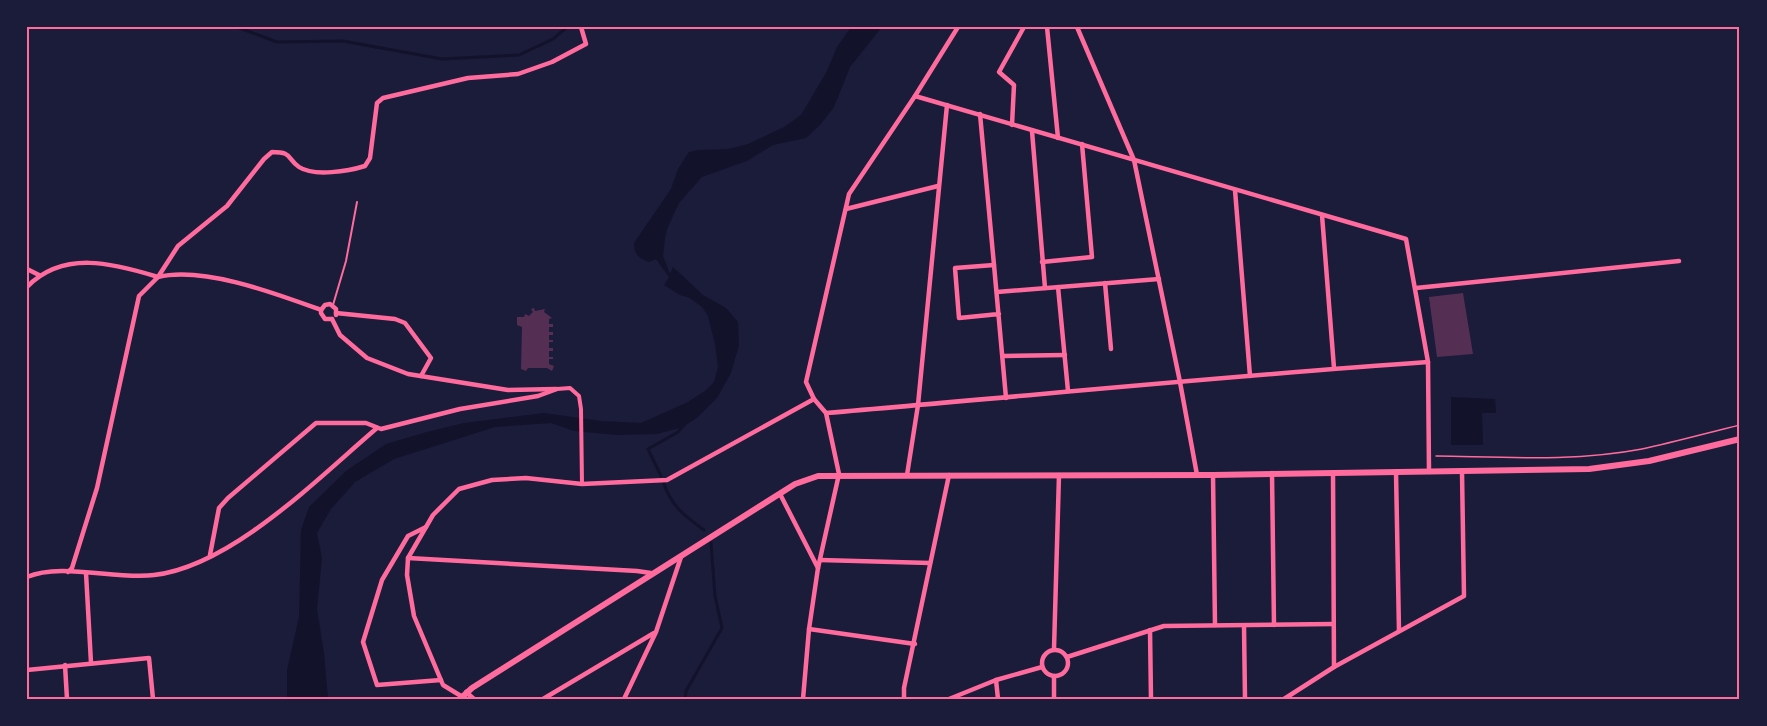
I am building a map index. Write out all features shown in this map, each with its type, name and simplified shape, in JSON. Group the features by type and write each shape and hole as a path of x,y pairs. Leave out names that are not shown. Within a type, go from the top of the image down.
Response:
{"street":[{"path":"68,572 72,568 97,488 139,296 158,277 178,246 227,206 264,159 272,153 281,152 290,156 298,167 312,172 353,170 365,166 370,158 377,103 383,98 468,78 518,74 552,62 586,44 581,27"},
{"path":"803,699 808,629 839,474 826,413 814,399 807,382 849,194 958,27"},
{"path":"1012,125 1014,85 999,72 1024,27"},
{"path":"1047,27 1058,138"},
{"path":"1077,27 1134,160 1197,475"},
{"path":"915,96 1406,239 1428,362 1429,472"},
{"path":"907,475 918,405 947,105"},
{"path":"980,114 1006,398"},
{"path":"1032,131 1045,288"},
{"path":"1042,261 1092,257 1082,144"},
{"path":"846,209 938,186"},
{"path":"1235,190 1250,376"},
{"path":"1322,215 1334,368"},
{"path":"1416,288 1680,261"},
{"path":"27,287 39,275 63,264 96,263 158,277 173,273 254,286 321,310"},
{"path":"994,265 955,268 959,318 999,314"},
{"path":"27,269 39,275"},
{"path":"997,292 1159,279"},
{"path":"1105,283 1111,349"},
{"path":"1058,287 1068,391"},
{"path":"321,310 325,305 333,305 336,313"},
{"path":"321,310 325,319 332,319"},
{"path":"332,319 336,313"},
{"path":"336,313 405,322 431,358 421,376"},
{"path":"332,319 340,335 367,358 408,374 508,390 570,388 579,396 581,409 582,484"},
{"path":"1003,356 1065,355"},
{"path":"826,413 1334,368 1428,362"},
{"path":"210,555 219,508 316,423 366,423 381,429 460,409 538,396 557,389"},
{"path":"474,699 462,696 443,685 414,616 406,575 408,558 433,515 459,489 492,480 526,478 582,484 667,480 814,399"},
{"path":"27,577 46,572 150,576 186,568 254,532 377,428"},
{"path":"462,696 651,573 795,484 818,476 839,474 1213,475 1589,469 1649,460 1740,439"},
{"path":"1396,472 1399,631"},
{"path":"1284,699 1334,667 1464,596 1462,472"},
{"path":"1272,473 1274,625"},
{"path":"1334,473 1334,667"},
{"path":"904,699 904,688 949,475"},
{"path":"1054,649 1059,475"},
{"path":"1213,475 1215,626"},
{"path":"780,494 819,568"},
{"path":"426,527 408,536 382,580 363,642 377,685 441,680"},
{"path":"624,699 656,632 682,555"},
{"path":"408,558 651,573"},
{"path":"820,560 930,563"},
{"path":"86,573 91,663"},
{"path":"1067,657 1164,626 1334,624"},
{"path":"1244,626 1245,699"},
{"path":"808,629 915,644"},
{"path":"1150,630 1151,699"},
{"path":"543,699 656,632"},
{"path":"1054,649 1062,651 1067,657 1068,666 1063,673 1054,676 1042,667 1042,658 1054,649"},
{"path":"27,670 149,658 153,699"},
{"path":"65,665 67,699"},
{"path":"949,699 996,680 1042,667"},
{"path":"1054,676 1054,699"},
{"path":"996,680 998,699"}],"lane":[{"path":"333,305 346,261 357,202"}],"path":[{"path":"1429,456 1541,458 1586,455 1641,449 1740,425"}],"shaded area":[{"path":"851,27 882,27 850,67 834,107 820,125 806,138 773,145 747,161 702,177 679,203 667,229 663,256 670,274 673,267 703,295 726,308 738,322 739,345 731,373 717,398 698,417 683,427 657,434 617,435 574,431 551,423 495,427 394,459 355,482 331,509 317,533 322,558 317,609 328,699 287,699 287,670 299,617 301,530 309,507 346,471 386,444 464,423 544,413 601,421 641,423 688,402 714,382 718,367 708,316 702,307 690,298 664,285 669,277 656,259 649,262 639,257 634,243 671,189 678,169 689,152 728,149 748,144 784,127 801,115 826,73 837,47"},
{"path":"1451,397 1495,399 1496,413 1482,413 1483,445 1451,445"}],"building":[{"path":"1463,293 1473,354 1437,357 1429,297"},
{"path":"534,308 535,311 545,309 544,312 552,318 549,319 549,324 553,324 553,327 549,327 549,332 553,332 553,335 549,335 549,340 553,342 549,342 549,348 553,348 553,351 549,351 549,357 553,359 549,359 549,364 554,366 552,371 547,368 528,368 526,371 521,369 522,327 517,325 517,317 524,317 525,314 529,316 533,312 531,309"}],"waterway":[{"path":"237,27 277,42 343,41 442,59 519,55 553,39 567,27"},
{"path":"661,476 648,449 678,432 684,425"},
{"path":"664,484 675,505 704,530"},
{"path":"685,699 686,691 722,628 715,596 711,543"}]}
